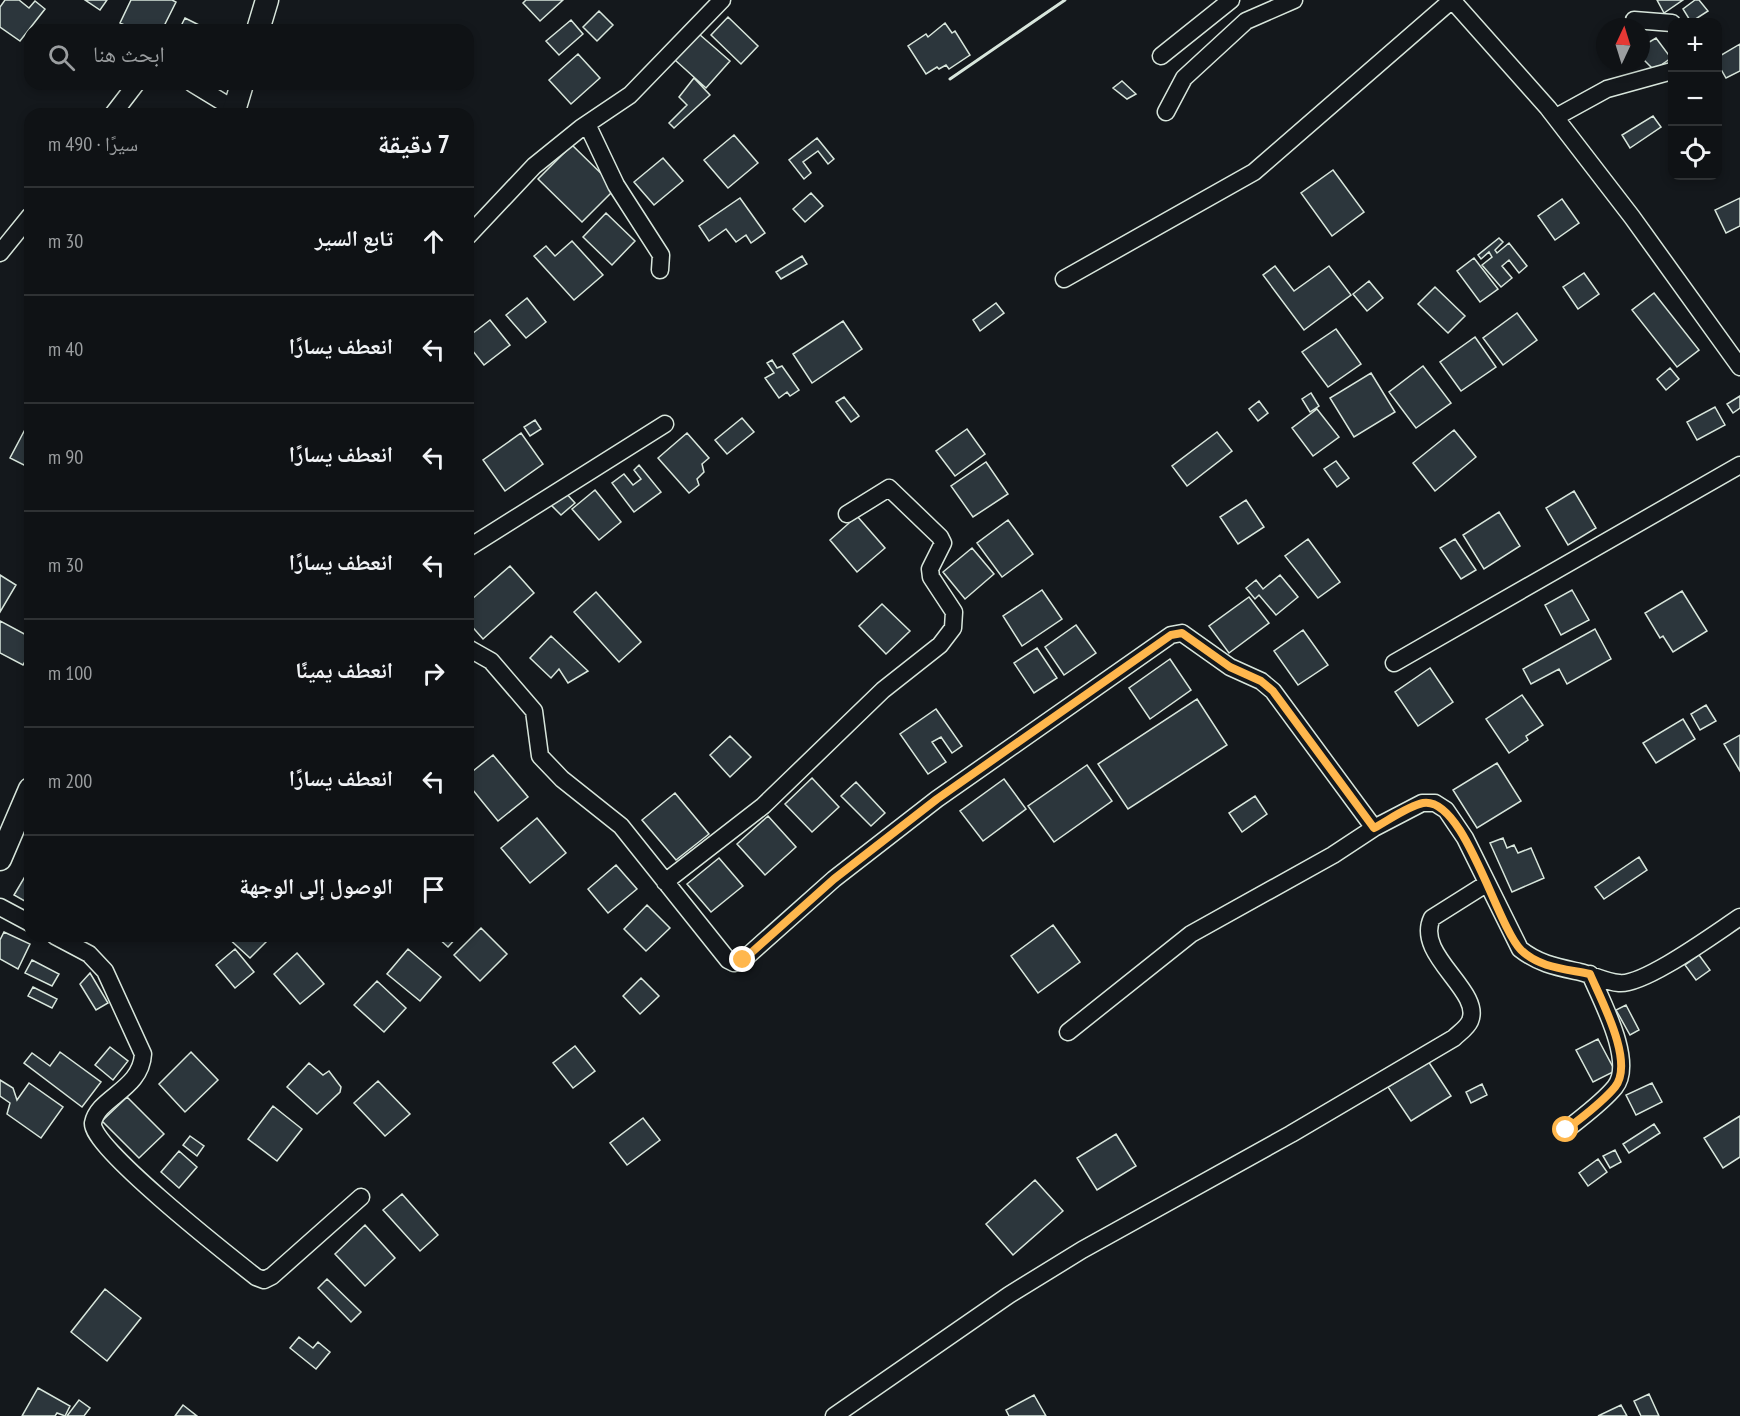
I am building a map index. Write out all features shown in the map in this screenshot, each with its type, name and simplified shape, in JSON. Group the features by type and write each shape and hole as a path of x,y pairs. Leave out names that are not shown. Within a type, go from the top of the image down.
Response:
{"street":[{"path":"260,24 267,0"},
{"path":"474,230 534,166 587,124 630,95 722,0"},
{"path":"1161,56 1231,0"},
{"path":"1166,111 1184,78 1246,21 1294,0"},
{"path":"1064,279 1254,172 1452,0 1556,117 1639,226 1740,367"},
{"path":"1650,21 1668,23"},
{"path":"1556,117 1607,89 1668,72"},
{"path":"118,108 131,90"},
{"path":"202,90 227,108"},
{"path":"234,108 240,90"},
{"path":"587,124 616,185 661,255 660,270"},
{"path":"0,253 24,223"},
{"path":"474,544 665,424"},
{"path":"1394,663 1740,465"},
{"path":"665,882 763,806 883,690 940,645 953,628 954,612 931,576 930,569 943,543 940,537 889,488 847,514"},
{"path":"474,651 491,661 534,711 540,756 562,780 621,826 728,960 734,963 743,960 834,879 937,799 1171,635 1182,633 1230,667 1261,681 1273,691 1374,828"},
{"path":"0,859 24,803"},
{"path":"1068,1032 1191,934 1333,855 1374,828 1422,803 1435,803 1446,810 1465,838 1520,949 1546,965 1590,974 1621,984 1666,965 1740,917"},
{"path":"834,1416 1009,1295 1082,1250 1291,1134 1454,1038 1470,1023 1472,1012 1469,1002 1428,936 1428,925 1432,918 1486,884"},
{"path":"0,907 24,920"},
{"path":"66,942 89,954 100,965 143,1054 142,1067 135,1078 98,1114 93,1124 95,1135 134,1176 256,1277 264,1280 272,1276 361,1197"},
{"path":"1566,1130 1616,1086 1622,1063 1611,1021 1590,974"}],"building":[{"path":"5,0 19,0 29,8 35,1 45,9 33,24 24,24 24,36 20,41 0,27 0,7"},
{"path":"85,0 107,0 100,10"},
{"path":"131,0 172,0 176,2 165,24 120,23"},
{"path":"526,0 563,0 540,21 523,3"},
{"path":"1657,0 1683,0 1664,13"},
{"path":"1695,0 1699,0 1708,11 1697,18 1689,18 1683,9"},
{"path":"599,11 613,25 597,41 583,27"},
{"path":"728,17 758,46 741,64 711,35"},
{"path":"185,18 197,24 182,24"},
{"path":"571,20 583,34 559,55 546,41"},
{"path":"945,23 952,33 955,31 970,55 949,69 946,65 939,69 937,67 926,74 908,46 926,34 928,37"},
{"path":"699,34 730,61 706,88 675,60"},
{"path":"1656,38 1668,54 1668,60 1654,70 1650,66 1650,42"},
{"path":"1740,44 1740,71 1726,78 1722,71 1722,55"},
{"path":"578,54 600,78 571,104 549,80"},
{"path":"694,78 710,95 674,128 669,123 687,105 679,97"},
{"path":"1122,81 1136,94 1127,99 1113,88"},
{"path":"1653,116 1661,127 1630,148 1622,135"},
{"path":"734,135 758,163 728,188 704,160"},
{"path":"817,138 834,159 828,164 818,151 803,162 811,173 804,179 789,160"},
{"path":"572,145 616,188 582,222 538,179"},
{"path":"663,158 683,181 654,205 634,182"},
{"path":"1333,170 1364,212 1332,236 1301,193"},
{"path":"811,193 823,206 805,222 793,209"},
{"path":"740,198 765,233 751,243 746,235 736,242 726,229 709,241 699,226"},
{"path":"1740,198 1740,226 1726,233 1715,210"},
{"path":"1562,199 1579,223 1555,240 1538,216"},
{"path":"606,213 635,241 612,265 583,237"},
{"path":"1499,238 1503,242 1495,250 1497,253 1509,243 1527,266 1519,273 1509,260 1502,266 1512,278 1501,287 1482,265 1492,257 1489,252 1481,259 1478,255"},
{"path":"572,241 603,275 574,300 534,256 546,246 555,256"},
{"path":"802,256 807,264 781,279 776,272"},
{"path":"1474,258 1498,289 1480,302 1457,271"},
{"path":"1275,266 1294,291 1329,266 1351,295 1304,330 1263,275"},
{"path":"1584,273 1599,294 1578,309 1563,287"},
{"path":"1369,281 1383,298 1367,311 1353,294"},
{"path":"1435,287 1465,316 1448,333 1418,304"},
{"path":"1654,293 1699,350 1677,367 1632,310"},
{"path":"527,298 546,322 526,338 506,315"},
{"path":"996,303 1004,313 980,331 973,320"},
{"path":"1517,313 1537,340 1503,365 1483,338"},
{"path":"490,320 510,345 484,365 474,352 474,332"},
{"path":"843,321 862,349 812,383 793,354"},
{"path":"1336,329 1361,364 1328,387 1302,352"},
{"path":"1475,337 1496,367 1461,391 1440,362"},
{"path":"772,360 777,368 782,366 799,390 790,396 787,392 779,398 765,378 774,373 767,363"},
{"path":"1423,366 1451,403 1416,428 1389,392"},
{"path":"1670,368 1679,379 1666,390 1657,379"},
{"path":"1371,373 1395,412 1354,437 1330,398"},
{"path":"1311,393 1319,406 1310,412 1302,399"},
{"path":"1740,396 1740,408 1733,413 1727,404"},
{"path":"844,397 859,416 851,422 836,402"},
{"path":"1259,401 1268,413 1258,421 1249,409"},
{"path":"1715,407 1725,425 1697,440 1687,422"},
{"path":"1317,409 1339,437 1313,456 1292,428"},
{"path":"742,418 754,432 727,454 715,440"},
{"path":"535,420 541,429 530,436 524,427"},
{"path":"967,429 985,454 955,476 936,451"},
{"path":"1454,430 1476,457 1435,491 1413,463"},
{"path":"24,431 24,465 10,458"},
{"path":"1217,432 1232,451 1187,486 1172,466"},
{"path":"521,433 543,464 505,491 483,460"},
{"path":"687,433 709,458 702,464 704,472 697,479 699,485 689,493 658,458"},
{"path":"1336,461 1349,478 1337,487 1324,469"},
{"path":"986,462 1008,494 973,517 951,486"},
{"path":"639,465 661,492 634,512 612,483 624,474 633,485 641,479 634,470"},
{"path":"595,490 621,522 599,540 572,509"},
{"path":"564,491 575,503 561,515 550,504"},
{"path":"1574,491 1596,528 1568,545 1546,508"},
{"path":"1246,500 1264,527 1238,544 1220,517"},
{"path":"1499,512 1520,546 1484,569 1463,535"},
{"path":"857,516 885,548 857,572 830,540"},
{"path":"1008,520 1033,554 1002,577 977,543"},
{"path":"1308,539 1340,582 1318,598 1285,556"},
{"path":"1455,539 1476,570 1461,579 1440,548"},
{"path":"972,548 994,574 965,599 943,572"},
{"path":"510,566 534,593 483,639 474,629 474,597"},
{"path":"0,575 16,585 0,612"},
{"path":"1280,575 1298,597 1276,615 1259,595 1255,599 1246,588 1256,580 1263,589"},
{"path":"1042,590 1062,619 1022,646 1003,616"},
{"path":"1572,590 1589,620 1561,635 1545,605"},
{"path":"1682,591 1707,631 1673,652 1663,636 1660,638 1645,613"},
{"path":"596,592 641,642 619,662 574,612"},
{"path":"1249,597 1269,623 1229,653 1209,626"},
{"path":"882,604 910,631 886,654 859,626"},
{"path":"0,621 24,634 24,663 23,665 0,653"},
{"path":"1076,625 1096,653 1064,675 1045,647"},
{"path":"1595,629 1611,659 1567,684 1559,669 1531,684 1523,669"},
{"path":"1303,630 1328,665 1298,685 1274,651"},
{"path":"551,636 588,671 568,683 559,669 551,678 530,658"},
{"path":"1037,648 1057,678 1034,693 1014,663"},
{"path":"1170,659 1191,690 1150,719 1129,688"},
{"path":"1430,668 1453,702 1418,726 1395,692"},
{"path":"1522,695 1543,725 1526,736 1528,740 1509,753 1486,719"},
{"path":"1197,699 1227,745 1128,809 1098,764"},
{"path":"1706,705 1716,721 1700,730 1691,714"},
{"path":"936,709 962,746 952,753 941,737 932,742 946,762 928,774 900,734"},
{"path":"1683,719 1695,739 1656,763 1643,743"},
{"path":"1740,735 1740,771 1724,744"},
{"path":"730,736 751,757 730,777 710,755"},
{"path":"493,755 528,797 498,821 474,791 474,770"},
{"path":"1497,763 1521,801 1477,828 1453,790"},
{"path":"1087,765 1112,801 1054,842 1028,806"},
{"path":"812,778 839,807 812,832 785,804"},
{"path":"1004,779 1026,809 983,841 960,811"},
{"path":"856,782 885,813 871,826 841,796"},
{"path":"675,793 709,834 676,860 642,820"},
{"path":"1255,796 1267,814 1242,832 1229,813"},
{"path":"768,816 796,847 765,875 737,844"},
{"path":"537,818 566,853 530,883 501,848"},
{"path":"1503,838 1507,848 1514,845 1518,853 1531,848 1544,878 1512,892 1490,843"},
{"path":"1639,857 1647,870 1604,899 1595,887"},
{"path":"719,858 743,886 711,912 687,884"},
{"path":"616,865 637,889 608,913 588,889"},
{"path":"24,878 24,901 14,895"},
{"path":"647,905 670,928 646,951 624,929"},
{"path":"1053,925 1080,962 1038,993 1011,956"},
{"path":"481,928 507,954 480,981 454,955 467,942 474,942 474,935"},
{"path":"4,932 30,944 18,969 0,959 0,940"},
{"path":"233,942 266,942 250,958"},
{"path":"443,942 453,942 448,947"},
{"path":"235,949 254,972 235,988 216,965"},
{"path":"408,949 441,977 420,1001 387,974"},
{"path":"297,953 324,984 300,1004 274,974"},
{"path":"1699,955 1710,970 1696,980 1685,965"},
{"path":"32,960 59,974 52,986 25,973"},
{"path":"90,973 108,1003 96,1010 80,984"},
{"path":"641,978 659,996 640,1014 623,996"},
{"path":"377,981 406,1008 384,1032 354,1005"},
{"path":"33,987 57,999 52,1008 28,996"},
{"path":"1626,1005 1639,1030 1630,1035 1616,1010"},
{"path":"1598,1039 1615,1071 1593,1082 1576,1050"},
{"path":"575,1046 595,1071 573,1088 553,1063"},
{"path":"110,1047 128,1061 113,1080 95,1065"},
{"path":"60,1052 101,1082 82,1107 24,1063 32,1053 50,1066"},
{"path":"191,1052 218,1080 185,1112 159,1084"},
{"path":"1428,1061 1451,1096 1411,1121 1388,1087"},
{"path":"309,1063 323,1075 329,1071 341,1087 340,1092 317,1114 287,1087"},
{"path":"0,1080 13,1088 17,1100 29,1083 63,1107 41,1138 7,1114 10,1103 0,1096"},
{"path":"378,1081 410,1114 385,1136 354,1103"},
{"path":"1652,1083 1662,1102 1636,1115 1626,1095"},
{"path":"1482,1084 1487,1095 1471,1103 1466,1092"},
{"path":"127,1097 164,1134 139,1158 102,1121"},
{"path":"273,1106 302,1129 277,1161 248,1139"},
{"path":"1740,1116 1740,1157 1723,1168 1704,1138"},
{"path":"643,1118 660,1140 627,1165 610,1143"},
{"path":"1654,1124 1660,1133 1629,1153 1623,1144"},
{"path":"1116,1134 1136,1166 1097,1190 1077,1158"},
{"path":"190,1136 204,1146 197,1156 183,1145"},
{"path":"1615,1150 1621,1162 1610,1168 1603,1156"},
{"path":"179,1151 197,1167 179,1188 161,1172"},
{"path":"1598,1159 1607,1172 1588,1186 1579,1173"},
{"path":"1035,1180 1063,1211 1013,1255 986,1224"},
{"path":"402,1194 438,1235 420,1251 383,1210"},
{"path":"365,1225 395,1258 365,1286 335,1254"},
{"path":"327,1279 361,1312 351,1322 318,1288"},
{"path":"105,1289 141,1318 107,1361 71,1332"},
{"path":"299,1337 313,1348 318,1342 330,1352 316,1369 290,1348"},
{"path":"38,1388 70,1406 65,1416 57,1413 55,1416 22,1416"},
{"path":"1649,1394 1659,1416 1641,1416 1634,1401"},
{"path":"1034,1395 1046,1416 1009,1416 1006,1410"},
{"path":"79,1400 90,1408 84,1416 67,1416"},
{"path":"183,1405 197,1416 175,1416"},
{"path":"1621,1405 1627,1416 1598,1416"}],"wall":[{"path":"950,79 1065,0"}],"route":[{"path":"743,960 834,879 937,799 1171,635 1182,633 1191,637 1230,667 1261,681 1273,691 1374,828 1422,803 1435,803 1446,810 1465,838 1520,949 1546,965 1590,974 1611,1021 1622,1063 1616,1086 1566,1130"}]}
